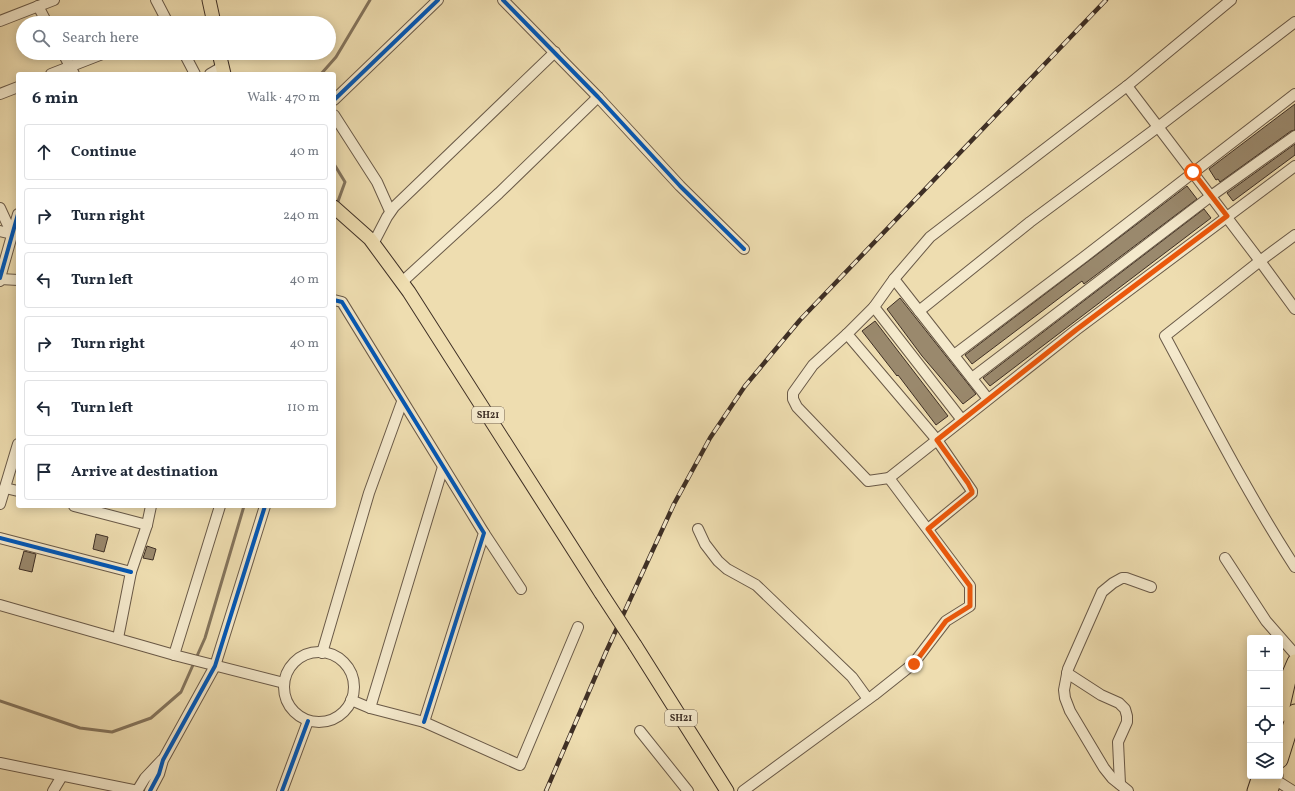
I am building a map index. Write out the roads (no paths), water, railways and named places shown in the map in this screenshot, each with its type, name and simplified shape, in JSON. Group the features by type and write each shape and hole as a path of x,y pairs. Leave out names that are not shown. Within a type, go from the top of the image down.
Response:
{"highway":[{"path":"1283,749 1291,718 1289,676 1295,662"},
{"path":"1255,791 1270,780"}],"main road":[{"path":"210,0 213,16"},
{"path":"221,60 223,70"},
{"name":"SH21","path":"336,209 372,241 402,282 727,791"}],"street":[{"path":"0,22 54,0"},
{"path":"156,0 164,16"},
{"path":"336,98 438,0"},
{"path":"503,0 598,97 680,186 744,249"},
{"path":"1231,0 1127,86 930,237 894,279 874,307 813,365 793,393 793,399 797,407 868,481 889,478 1076,330 1295,166"},
{"path":"38,6 43,16"},
{"path":"919,311 1030,222 1158,127 1295,22"},
{"path":"372,241 390,211 555,52"},
{"path":"67,60 72,70"},
{"path":"62,72 72,70 91,60"},
{"path":"188,60 194,72"},
{"path":"1127,86 1227,216 1295,309"},
{"path":"0,94 16,90"},
{"path":"954,355 1295,94"},
{"path":"402,282 499,193 598,97"},
{"path":"336,118 377,182 390,211"},
{"path":"972,378 1211,196 1295,136"},
{"path":"0,208 12,234"},
{"path":"16,221 0,279 16,280"},
{"path":"0,231 12,234"},
{"path":"1295,235 1260,260 1166,336 1225,450 1267,524 1295,568"},
{"path":"894,279 988,399"},
{"path":"338,301 521,589"},
{"path":"874,307 962,420"},
{"path":"846,334 937,440 968,483 972,491 972,493 928,529"},
{"path":"322,653 369,493 402,402"},
{"path":"0,504 16,451"},
{"path":"370,708 443,467"},
{"path":"743,791 914,664 946,621 970,606 970,586 889,478"},
{"path":"5,488 16,491"},
{"path":"82,508 147,525"},
{"path":"118,638 131,572 147,525 151,508"},
{"path":"176,656 219,508"},
{"path":"150,791 159,774 163,760 211,665 264,508"},
{"path":"698,529 705,544 718,561 756,585 852,677 868,699"},
{"path":"424,722 484,532"},
{"path":"0,538 131,572"},
{"path":"1225,558 1266,621 1295,654"},
{"path":"1128,791 1107,773 1070,711 1065,698 1064,690 1067,672 1104,589 1122,578 1151,587"},
{"path":"0,605 176,656 284,683"},
{"path":"351,700 370,708 424,722 520,765 578,627"},
{"path":"312,653 322,653 333,655 342,661 349,669 353,679 354,689 351,700 346,709 339,716 329,721 308,721 296,713 287,702 284,692 284,683 287,672 293,664 302,657 312,653"},
{"path":"1067,672 1101,695 1118,703 1125,709 1127,722 1118,742 1120,784"},
{"path":"282,791 308,721"},
{"path":"640,731 688,791"},
{"path":"0,763 138,791 146,778 163,760"},
{"path":"53,791 62,776"},
{"path":"1270,780 1293,791"}],"waterway":[{"path":"336,57 370,0"},
{"path":"323,72 333,60"},
{"path":"336,167 345,182 337,204"},
{"path":"0,701 80,728 112,732 151,718 181,692 205,638 243,508"}],"railway":[{"path":"546,791 606,652 674,504 710,438 745,386 800,320 1106,0"}]}
